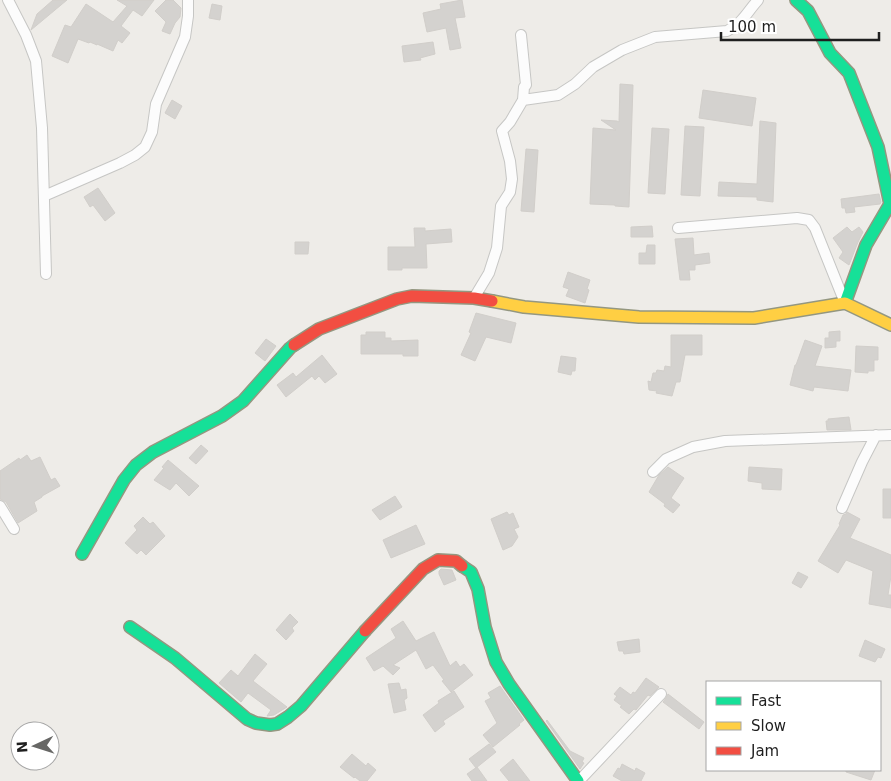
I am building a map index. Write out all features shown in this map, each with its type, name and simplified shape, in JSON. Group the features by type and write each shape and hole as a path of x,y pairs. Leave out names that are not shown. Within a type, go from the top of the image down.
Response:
{"street":[{"path":"8,0 26,35 36,61 42,128 46,274"},
{"path":"44,196 120,163 145,147 152,132 156,104 185,37 188,0"},
{"path":"523,100 558,95 575,84 593,67 622,50 655,38 727,31 736,26 758,0"},
{"path":"796,0 808,11 830,53 849,73 878,147 890,203 866,245 845,303"},
{"path":"474,298 489,274 497,248 501,206 510,192 512,179 510,161 502,131 510,122 523,100 524,87 526,85 521,35"},
{"path":"678,228 798,218 809,220 815,228 845,303"},
{"path":"82,554 124,480 136,465 153,452 222,416 243,401 290,348 304,338 320,329 397,299 412,296 474,298 524,307 639,317 754,318 845,303 891,325"},
{"path":"842,508 876,435"},
{"path":"652,472 666,459 693,447 725,441 891,435"},
{"path":"0,506 14,529"},
{"path":"130,628 175,658 247,719 257,724 277,724 288,719 301,706 379,615 422,569 438,560 456,561 471,572 478,589 484,627 496,662 509,684 579,781 661,694"}],"building":[{"path":"53,0 67,0 31,30 37,14"},
{"path":"117,0 154,0 142,16 133,10 121,26 130,33 122,43 118,40 113,51 78,39 68,63 52,56 65,25 71,27 86,4 113,22 127,6"},
{"path":"166,0 173,0 181,8 180,17 170,34 162,31 166,22 155,11"},
{"path":"462,0 465,17 455,18 461,48 450,50 446,28 427,32 423,13 441,9 440,4"},
{"path":"212,4 222,6 220,20 209,18"},
{"path":"433,42 435,54 420,58 421,60 404,62 402,46"},
{"path":"620,84 633,85 629,207 590,204 593,128 616,130 601,120 619,122"},
{"path":"703,90 756,98 752,126 699,118"},
{"path":"172,100 182,106 175,119 165,113"},
{"path":"760,121 776,123 773,202 757,200 757,197 718,196 719,182 757,184"},
{"path":"685,126 704,127 700,196 681,195"},
{"path":"652,128 669,129 665,194 648,193"},
{"path":"526,149 538,150 534,212 521,211"},
{"path":"98,188 115,213 105,221 93,205 90,207 84,197"},
{"path":"879,194 880,204 854,207 855,212 846,213 845,208 842,208 841,199"},
{"path":"652,226 653,237 631,237 631,227"},
{"path":"847,227 852,232 859,227 863,232 849,265 839,258 843,252 833,238"},
{"path":"414,228 425,228 425,231 451,229 452,242 426,244 427,268 388,270 388,247 415,247"},
{"path":"693,238 694,255 709,253 710,263 695,265 695,270 689,270 690,280 680,280 675,239"},
{"path":"295,242 309,242 308,254 295,254"},
{"path":"647,245 655,245 655,264 639,264 639,253 646,253"},
{"path":"568,272 590,280 585,303 566,296 569,289 563,287"},
{"path":"476,313 516,323 511,343 486,337 475,361 461,355 471,333 469,332"},
{"path":"840,331 840,341 836,341 836,347 825,348 825,338 829,338 829,332"},
{"path":"366,332 385,332 385,338 391,338 391,341 418,340 418,356 361,354 361,335 366,335"},
{"path":"671,335 702,335 702,355 685,355 680,382 676,382 672,396 649,390 648,381 651,382 653,373 656,373 657,370 664,371 665,366 671,367"},
{"path":"266,339 276,346 265,361 255,353"},
{"path":"805,340 822,346 815,366 851,370 848,391 814,387 813,391 790,385 795,365"},
{"path":"856,346 878,347 878,360 874,360 874,371 868,371 868,373 855,372"},
{"path":"322,355 337,374 325,383 319,376 315,380 312,376 286,397 277,385 293,373 296,377"},
{"path":"561,356 576,358 575,371 572,371 571,375 558,372"},
{"path":"849,417 851,430 827,430 826,421 828,419"},
{"path":"201,445 208,451 196,464 189,458"},
{"path":"27,455 31,461 40,457 51,480 55,478 60,486 34,502 37,511 18,523 6,502 0,499 0,471"},
{"path":"168,460 199,486 189,496 176,483 170,490 154,480"},
{"path":"668,467 684,478 671,498 680,505 673,513 664,506 665,504 649,492 659,475"},
{"path":"749,467 782,469 781,490 762,489 762,483 748,481"},
{"path":"883,489 891,489 891,518 883,518"},
{"path":"395,496 402,507 380,520 372,510"},
{"path":"507,512 509,515 513,513 519,527 514,529 518,537 512,546 503,550 491,519"},
{"path":"847,512 860,519 850,538 891,555 891,576 888,595 891,595 891,608 869,604 873,571 846,560 838,573 818,561 840,525 843,515"},
{"path":"143,517 150,524 153,522 165,536 146,555 141,550 137,554 125,543 137,530 134,526"},
{"path":"416,525 425,544 391,558 383,540"},
{"path":"441,569 452,570 456,580 444,585 439,574"},
{"path":"798,572 808,577 801,588 792,583"},
{"path":"290,614 298,622 292,628 294,631 286,640 276,630"},
{"path":"403,621 416,641 434,632 450,666 456,661 460,667 464,664 473,675 451,692 433,665 426,669 416,650 393,665 400,668 393,675 383,666 374,671 366,658 396,638 391,629"},
{"path":"639,639 640,652 624,654 623,651 619,651 617,642"},
{"path":"865,640 885,649 881,658 878,657 875,662 859,656"},
{"path":"255,654 267,664 253,681 287,707 274,715 267,716 271,710 248,693 241,702 219,683 231,670 238,676"},
{"path":"646,678 659,687 650,696 648,695 636,710 634,709 629,714 614,700 617,696 614,694 620,687 631,695 633,692 635,693"},
{"path":"399,683 401,690 406,689 407,698 404,700 406,710 394,713 388,684"},
{"path":"500,686 524,720 493,747 483,735 497,723 485,701 491,698 488,693"},
{"path":"454,691 464,707 443,721 445,724 435,732 423,715 439,703 438,701"},
{"path":"668,694 704,722 699,729 663,702"},
{"path":"546,721 570,751 584,758 582,762 584,763 580,769"},
{"path":"489,744 496,752 476,768 469,759"},
{"path":"352,754 366,766 368,763 376,770 367,781 360,781 354,778 340,767"},
{"path":"513,759 530,781 509,781 500,770"},
{"path":"622,764 635,771 636,768 645,773 641,781 622,781 613,776"},
{"path":"477,767 487,781 472,781 467,774"},
{"path":"846,771 875,771 871,780"}],"traffic: fast":[{"path":"796,0 808,11 830,53 849,73 878,147 890,204 866,245 845,303"},
{"path":"82,554 124,480 136,465 153,452 222,416 243,401 294,345"},
{"path":"462,566 471,572 478,589 485,627 496,662 509,684 578,781"},
{"path":"130,627 175,658 247,719 256,723 270,725 277,724 301,706 365,631"}],"traffic: slow":[{"path":"492,301 524,307 639,317 754,318 845,303 891,325"}],"traffic: jam":[{"path":"294,345 319,329 397,299 412,296 474,298 492,301"},
{"path":"365,631 423,569 438,560 456,561 462,566"}]}
